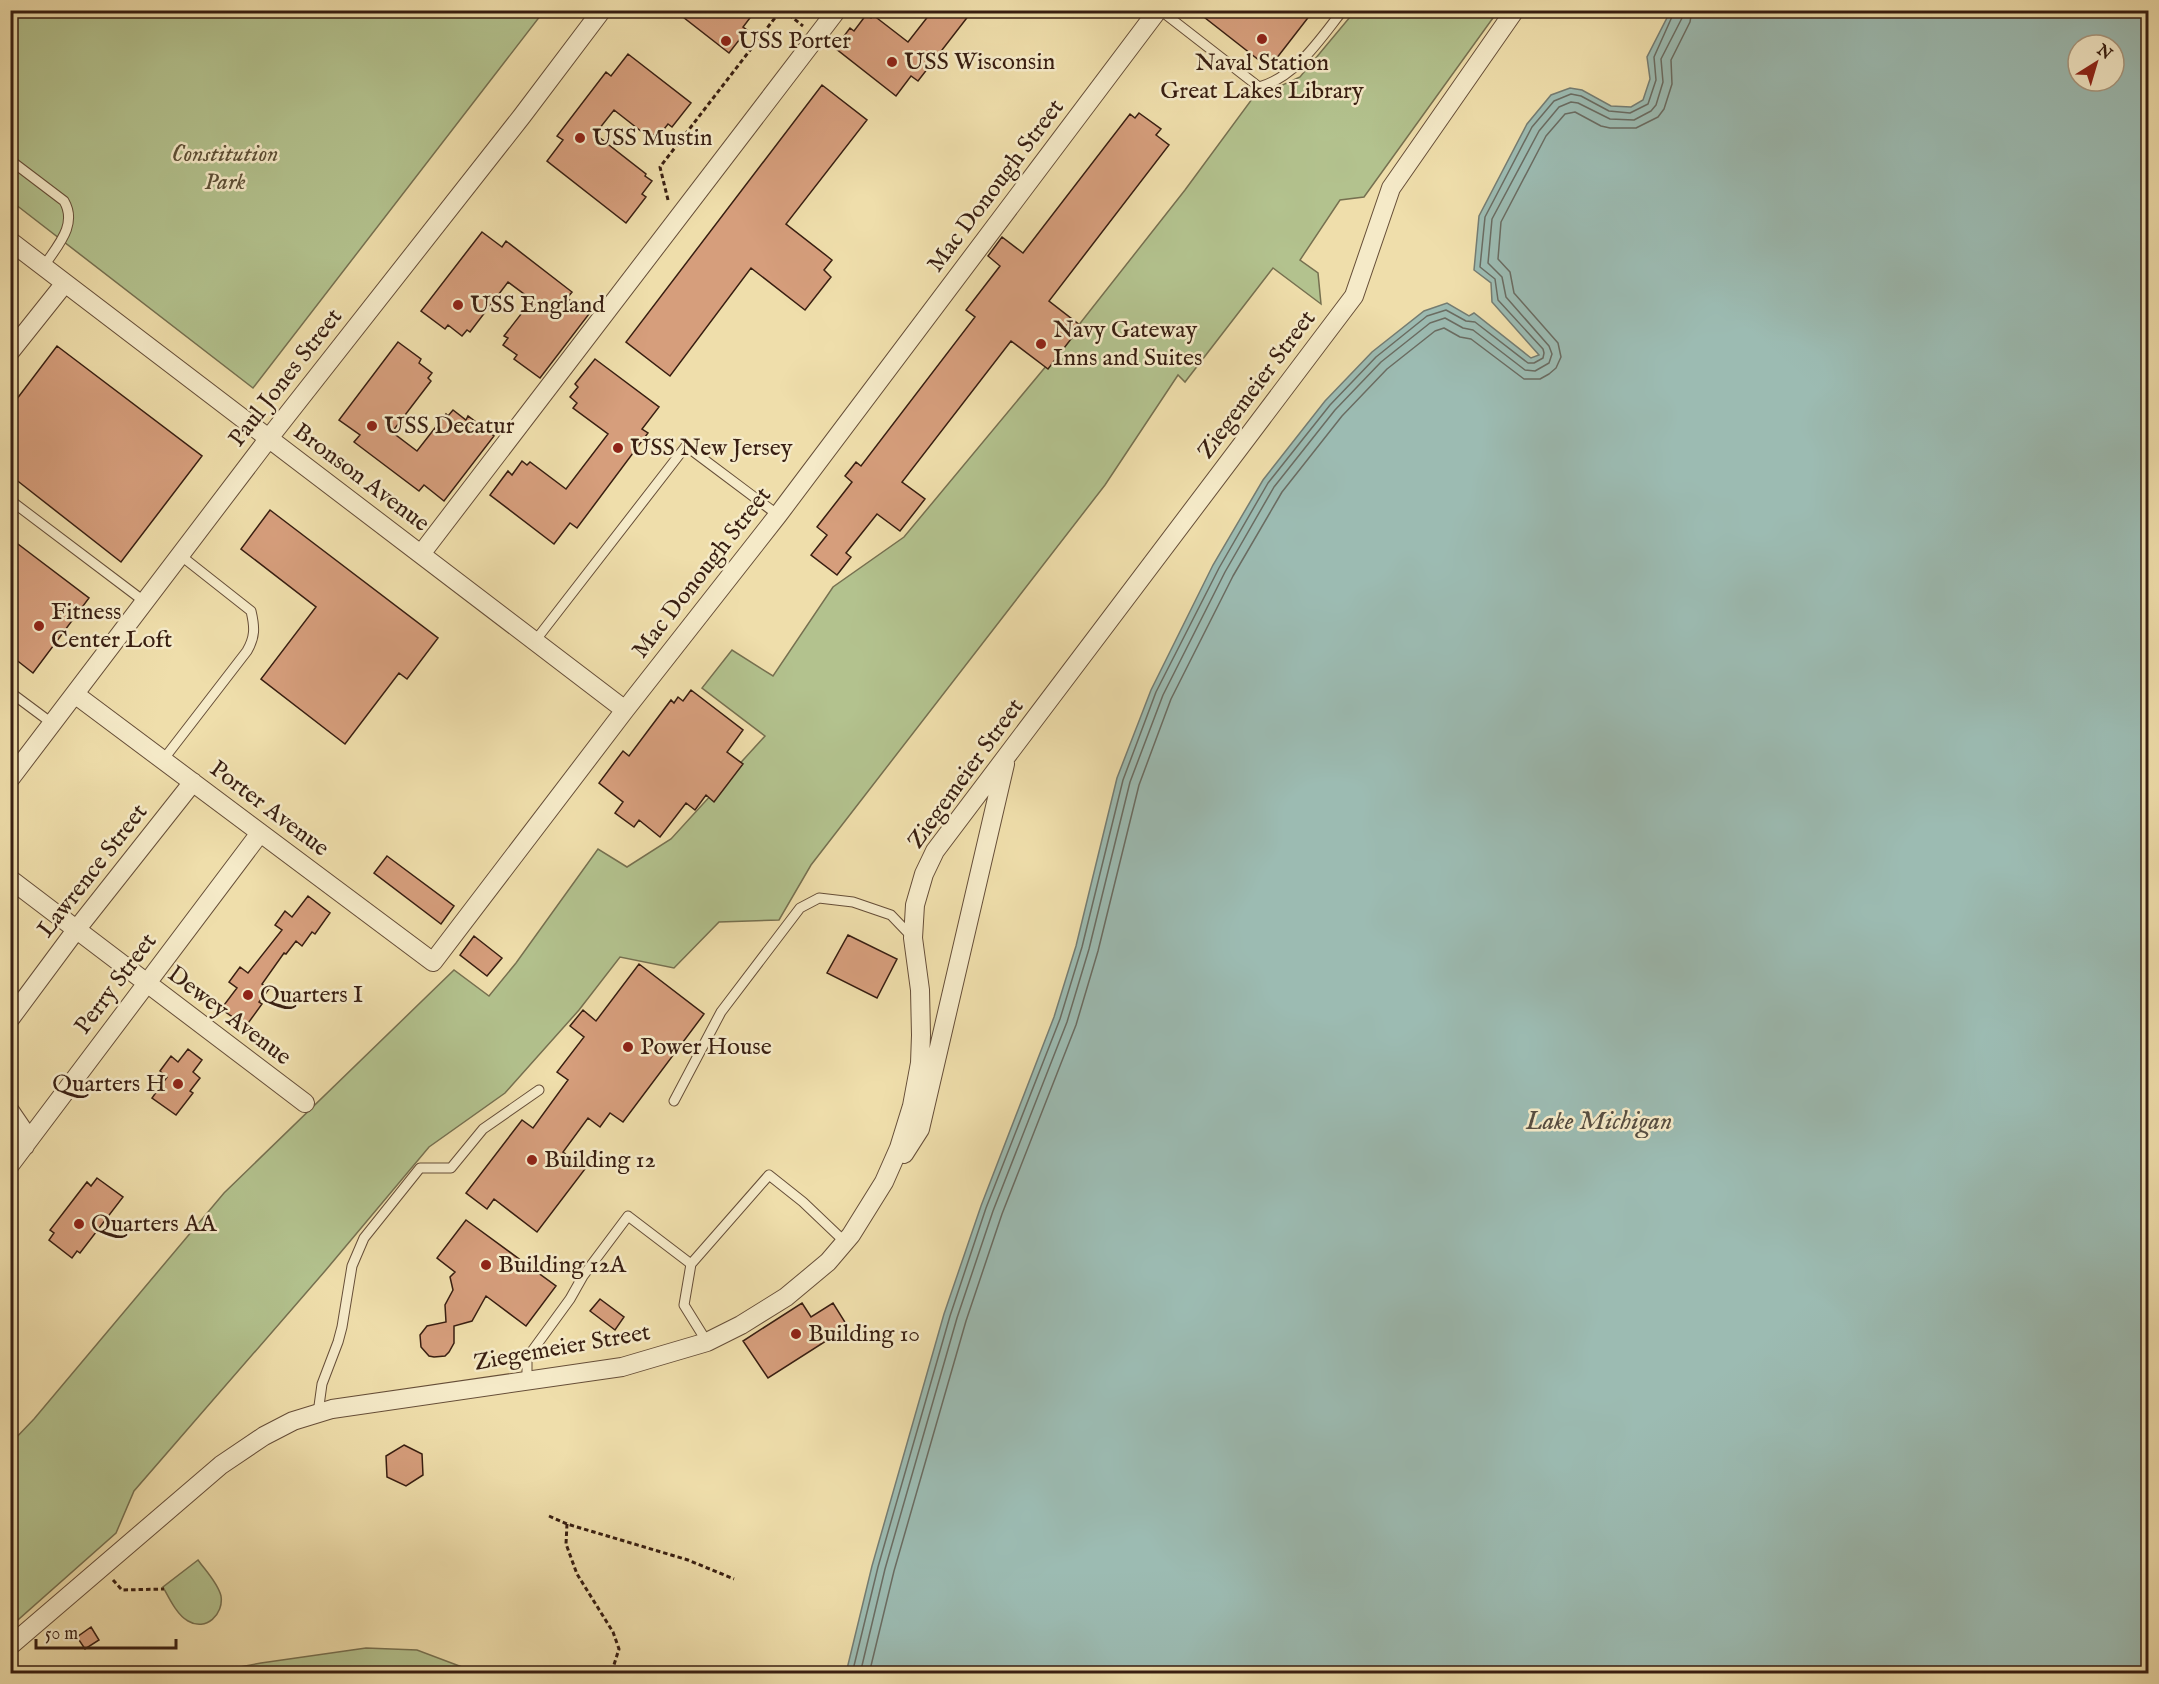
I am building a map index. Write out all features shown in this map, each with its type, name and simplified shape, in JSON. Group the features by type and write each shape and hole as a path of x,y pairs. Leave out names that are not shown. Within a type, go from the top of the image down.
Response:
{"street":[{"name":"Paul Jones Street","path":"10,779 269,438 522,116 602,10"},
{"path":"421,554 837,10"},
{"name":"Mac Donough Street","path":"433,962 625,710 778,515 1159,10"},
{"name":"Ziegemeier Street","path":"10,1646 221,1465 264,1436 293,1421 332,1409 622,1367 706,1342 741,1325 786,1297 828,1262 871,1205 884,1182 899,1148 912,1106 920,1063 921,1035 920,990 913,938 915,905 924,874 935,851 1354,296 1391,188 1515,10"},
{"name":"Bronson Avenue","path":"10,241 625,710"},
{"path":"10,352 65,283"},
{"name":"Porter Avenue","path":"76,695 433,962"},
{"path":"884,1182 920,1129 1006,757"},
{"name":"Lawrence Street","path":"10,1019 76,930 193,782"},
{"name":"Perry Street","path":"10,1165 260,833"},
{"name":"Dewey Avenue","path":"10,879 305,1103"},
{"path":"10,1111 23,1130 25,1146"}],"lane":[{"path":"1159,10 1259,87 1274,83 1310,53 1343,10"},
{"path":"10,160 64,201 69,209 70,218 67,231 44,266"},
{"path":"535,641 686,446 778,515"},
{"path":"10,500 145,602"},
{"path":"163,760 254,639 255,625 251,612 180,555"},
{"path":"10,692 52,724"},
{"path":"674,1101 721,1012 800,908 819,898 854,902 891,915 913,938"},
{"path":"318,1413 322,1384 342,1327 352,1266 364,1238 420,1168 452,1168 483,1129 539,1090"},
{"path":"706,1342 684,1305 691,1264 769,1175 803,1202 845,1242"},
{"path":"527,1381 527,1358 570,1299 583,1276 628,1216 691,1264"}],"path":[{"path":"674,224 660,167 782,10 818,36"},
{"path":"549,1516 567,1524 688,1560 734,1579"},
{"path":"567,1524 566,1544 577,1574 613,1632 619,1649 611,1674"},
{"path":"102,1567 122,1590 164,1589"}],"green space":[{"name":"Constitution Park","path":"10,11 544,11 253,388 11,201"},
{"path":"1355,11 1498,11 1364,197 1340,200 1300,260 1318,273 1321,304 1273,268 1185,382 1178,375 1105,485 811,865 779,920 719,922 674,968 620,957 579,1010 505,1093 429,1147 134,1491 116,1533 11,1626 11,1443 34,1419 224,1193 454,970 489,996 516,963 598,849 627,867 671,839 765,736 702,688 732,650 773,676 833,587 904,537 1052,359 1185,190 1252,99 1300,77"},
{"path":"198,1560 219,1591 221,1603 217,1615 207,1623 195,1624 180,1615 163,1587"},
{"path":"366,1648 417,1650 478,1673 207,1673 261,1663"}],"water":[{"name":"Lake Michigan","path":"1671,10 2148,11 2148,1673 846,1673 872,1566 944,1314 981,1206 1054,1017 1076,946 1117,778 1151,690 1213,565 1263,480 1325,401 1372,352 1424,311 1447,303 1469,316 1474,313 1531,358 1539,355 1492,302 1491,283 1474,270 1479,216 1527,124 1551,95 1570,88 1582,90 1611,106 1631,107 1643,100 1650,79 1647,57"}],"building":[{"name":"USS Porter","path":"674,10 756,10 743,27 747,30 729,53"},
{"name":"USS Wisconsin","path":"933,10 973,10 918,81 911,76 896,96 835,48 850,28 854,31 866,15 871,18 873,15 908,42"},
{"name":"Naval Station Great Lakes Library","path":"1195,10 1314,10 1269,68"},
{"name":"USS Mustin","path":"628,54 691,103 672,127 668,124 657,138 654,135 651,139 614,110 595,134 652,181 642,194 646,197 626,223 547,161 563,140 557,136 606,72 611,76"},
{"path":"822,85 867,120 786,224 832,260 824,270 831,277 805,310 751,268 670,376 626,342"},
{"name":"Navy Gateway Inns and Suites","path":"1139,113 1161,129 1156,135 1169,145 1049,301 1081,326 1048,369 1011,341 902,482 925,499 900,531 877,514 846,553 851,557 837,575 811,555 827,535 817,527 852,482 845,476 856,462 861,466 975,317 966,310 1000,266 988,256 1002,237 1023,253 1130,114 1135,118"},
{"name":"USS England","path":"482,232 502,247 506,241 572,292 567,298 589,314 540,378 514,359 517,355 503,345 508,338 504,336 532,300 508,282 470,332 467,330 462,336 448,325 445,329 421,311"},
{"name":"USS Decatur","path":"398,342 421,359 419,363 432,373 428,378 431,381 392,432 417,451 446,414 448,416 453,410 466,420 468,416 494,436 444,501 424,485 419,491 354,442 360,435 339,420"},
{"path":"57,346 202,456 121,562 10,475 10,408"},
{"name":"USS New Jersey","path":"595,359 659,407 642,429 648,433 577,528 570,523 554,544 490,495 508,471 512,475 522,461 527,465 530,462 566,489 608,434 573,408 577,403 570,397 578,387 575,384"},
{"path":"270,510 438,638 407,679 399,673 345,744 261,679 316,607 241,549"},
{"name":"Fitness Center Loft","path":"10,538 89,598 33,673 10,655"},
{"path":"691,690 743,730 727,752 743,764 714,802 706,795 695,810 686,803 660,837 639,820 634,827 615,813 623,802 599,783 623,751 629,756 671,700 674,703 678,697 683,701"},
{"path":"387,856 454,906 441,924 374,873"},
{"path":"308,896 330,913 315,934 312,932 302,946 296,941 286,954 284,953 262,984 269,989 259,1002 262,1004 246,1026 221,1009 237,988 229,982 240,967 248,973 282,930 275,925 285,911 292,917"},
{"path":"848,935 897,959 877,998 827,973"},
{"path":"474,936 502,958 487,976 460,955"},
{"name":"Power House","path":"639,964 704,1014 623,1122 610,1113 600,1127 588,1118 563,1152 585,1169 537,1232 494,1199 487,1209 466,1193 522,1120 533,1128 568,1080 557,1072 584,1037 570,1026 583,1010 596,1021"},
{"name":"Quarters H","path":"188,1049 202,1060 193,1072 200,1078 190,1091 193,1093 176,1115 152,1098 167,1077 160,1071 171,1056 178,1062"},
{"name":"Quarters AA","path":"97,1178 123,1197 80,1253 77,1251 72,1258 49,1240 54,1233 50,1230 87,1182 91,1186"},
{"name":"Building 12A","path":"466,1220 556,1286 526,1326 486,1296 472,1321 454,1326 454,1343 449,1352 445,1356 429,1356 421,1347 420,1335 427,1326 446,1322 445,1305 453,1290 450,1277 455,1272 437,1258"},
{"path":"600,1299 624,1317 615,1330 590,1311"},
{"name":"Building 10","path":"802,1303 811,1317 833,1303 848,1327 768,1378 743,1341"},
{"path":"404,1445 422,1454 423,1475 406,1486 387,1477 386,1456"},
{"path":"91,1627 99,1640 85,1649 77,1637"}],"place":[{"name":"Naval Station Great Lakes Library","path":"1262,39"},
{"name":"USS Porter","path":"726,41"},
{"name":"USS Wisconsin","path":"892,62"},
{"name":"USS Mustin","path":"580,138"},
{"name":"USS England","path":"458,305"},
{"name":"Navy Gateway Inns and Suites","path":"1041,344"},
{"name":"USS Decatur","path":"372,426"},
{"name":"USS New Jersey","path":"618,448"},
{"name":"Fitness Center Loft","path":"39,626"},
{"name":"Quarters I","path":"248,995"},
{"name":"Power House","path":"628,1047"},
{"name":"Quarters H","path":"178,1084"},
{"name":"Building 12","path":"532,1160"},
{"name":"Quarters AA","path":"79,1224"},
{"name":"Building 12A","path":"486,1265"},
{"name":"Building 10","path":"796,1334"}]}
